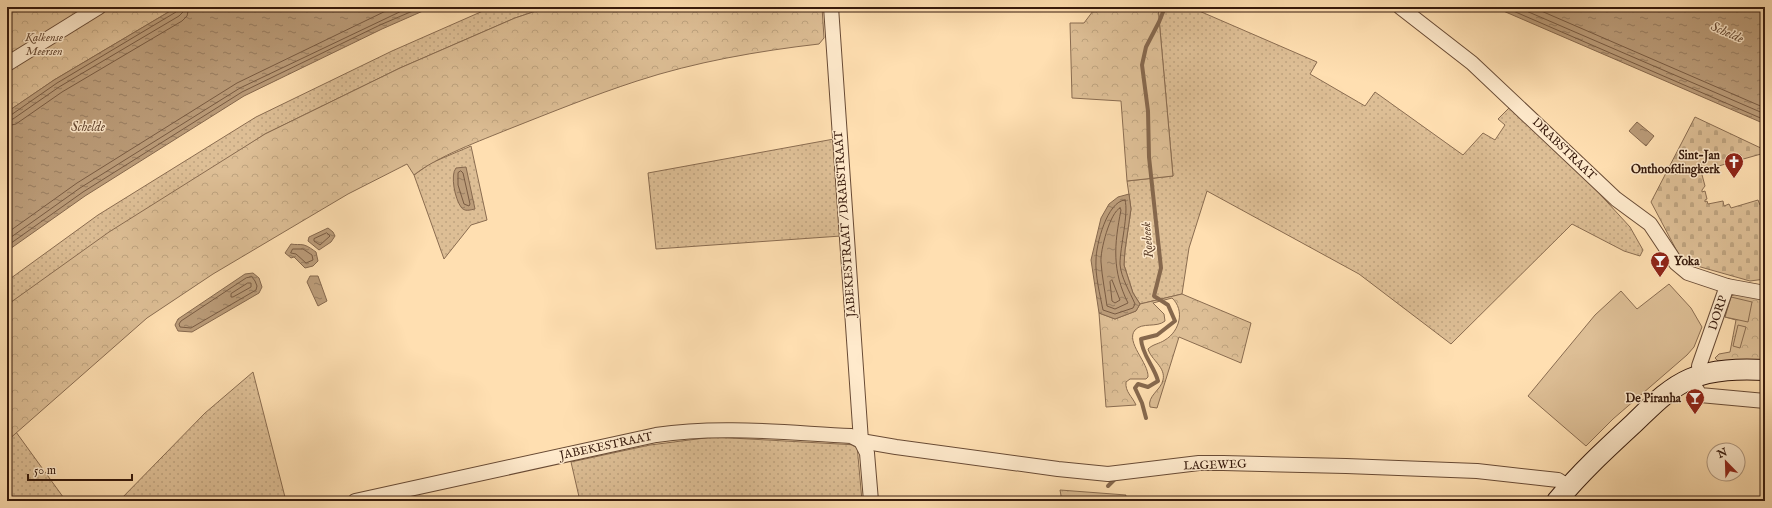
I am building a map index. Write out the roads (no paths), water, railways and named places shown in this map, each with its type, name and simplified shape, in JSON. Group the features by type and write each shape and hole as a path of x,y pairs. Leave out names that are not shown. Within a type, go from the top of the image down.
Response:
{"main road":[{"path":"1563,494 1598,457 1662,397 1677,386 1696,377 1720,371 1765,370"}],"street":[{"path":"7,64 99,7"},
{"name":"JABEKESTRAAT / DRABSTRAAT","path":"831,7 861,440 867,453 872,501"},
{"name":"DRABSTRAAT","path":"1400,7 1472,62 1616,199 1650,224 1676,263 1688,272 1727,286"},
{"name":"DORP","path":"1696,377 1727,286 1765,293"},
{"path":"1696,377 1700,395 1765,401"},
{"name":"JABEKESTRAAT","path":"355,501 681,431 712,430 776,432 851,436 861,440"},
{"name":"LAGEWEG","path":"861,440 1058,469 1108,474 1207,463 1386,467 1506,474 1558,480 1563,494"}],"water":[{"name":"Schelde","path":"177,7 432,7 382,29 244,96 85,196 7,251 7,112 54,80"},
{"name":"Schelde","path":"1494,7 1765,7 1765,124"},
{"path":"1637,122 1654,136 1646,146 1629,131"},
{"path":"466,167 475,209 464,210 462,209 455,193 453,176 456,168"},
{"path":"1129,194 1131,209 1124,265 1133,293 1140,304 1136,311 1115,319 1099,313 1091,260 1101,218 1109,204 1118,197"},
{"path":"328,228 335,236 331,242 319,250 308,241 309,237"},
{"path":"291,244 304,245 310,248 316,252 318,261 313,266 305,268 294,257 291,258 285,253"},
{"path":"253,273 259,278 262,287 259,293 192,332 178,331 175,325 178,319 245,274"},
{"path":"310,276 318,276 327,301 318,306 307,282"}],"waterway":[{"name":"Roebeek","path":"1146,418 1142,403 1135,388 1138,384 1148,387 1158,381 1146,355 1141,339 1157,335 1175,321 1168,305 1154,296 1161,268 1149,157 1148,111 1142,65 1146,47 1165,7"},
{"name":"Roebeek","path":"1108,486 1116,478"}],"place":[{"name":"Sint-Jan Onthoofdingkerk","path":"1734,179"},
{"name":"Yoka","path":"1660,278"},
{"name":"De Piranha","path":"1695,415"}],"park label":[{"name":"Kalkense Meersen","path":"44,44"}]}
